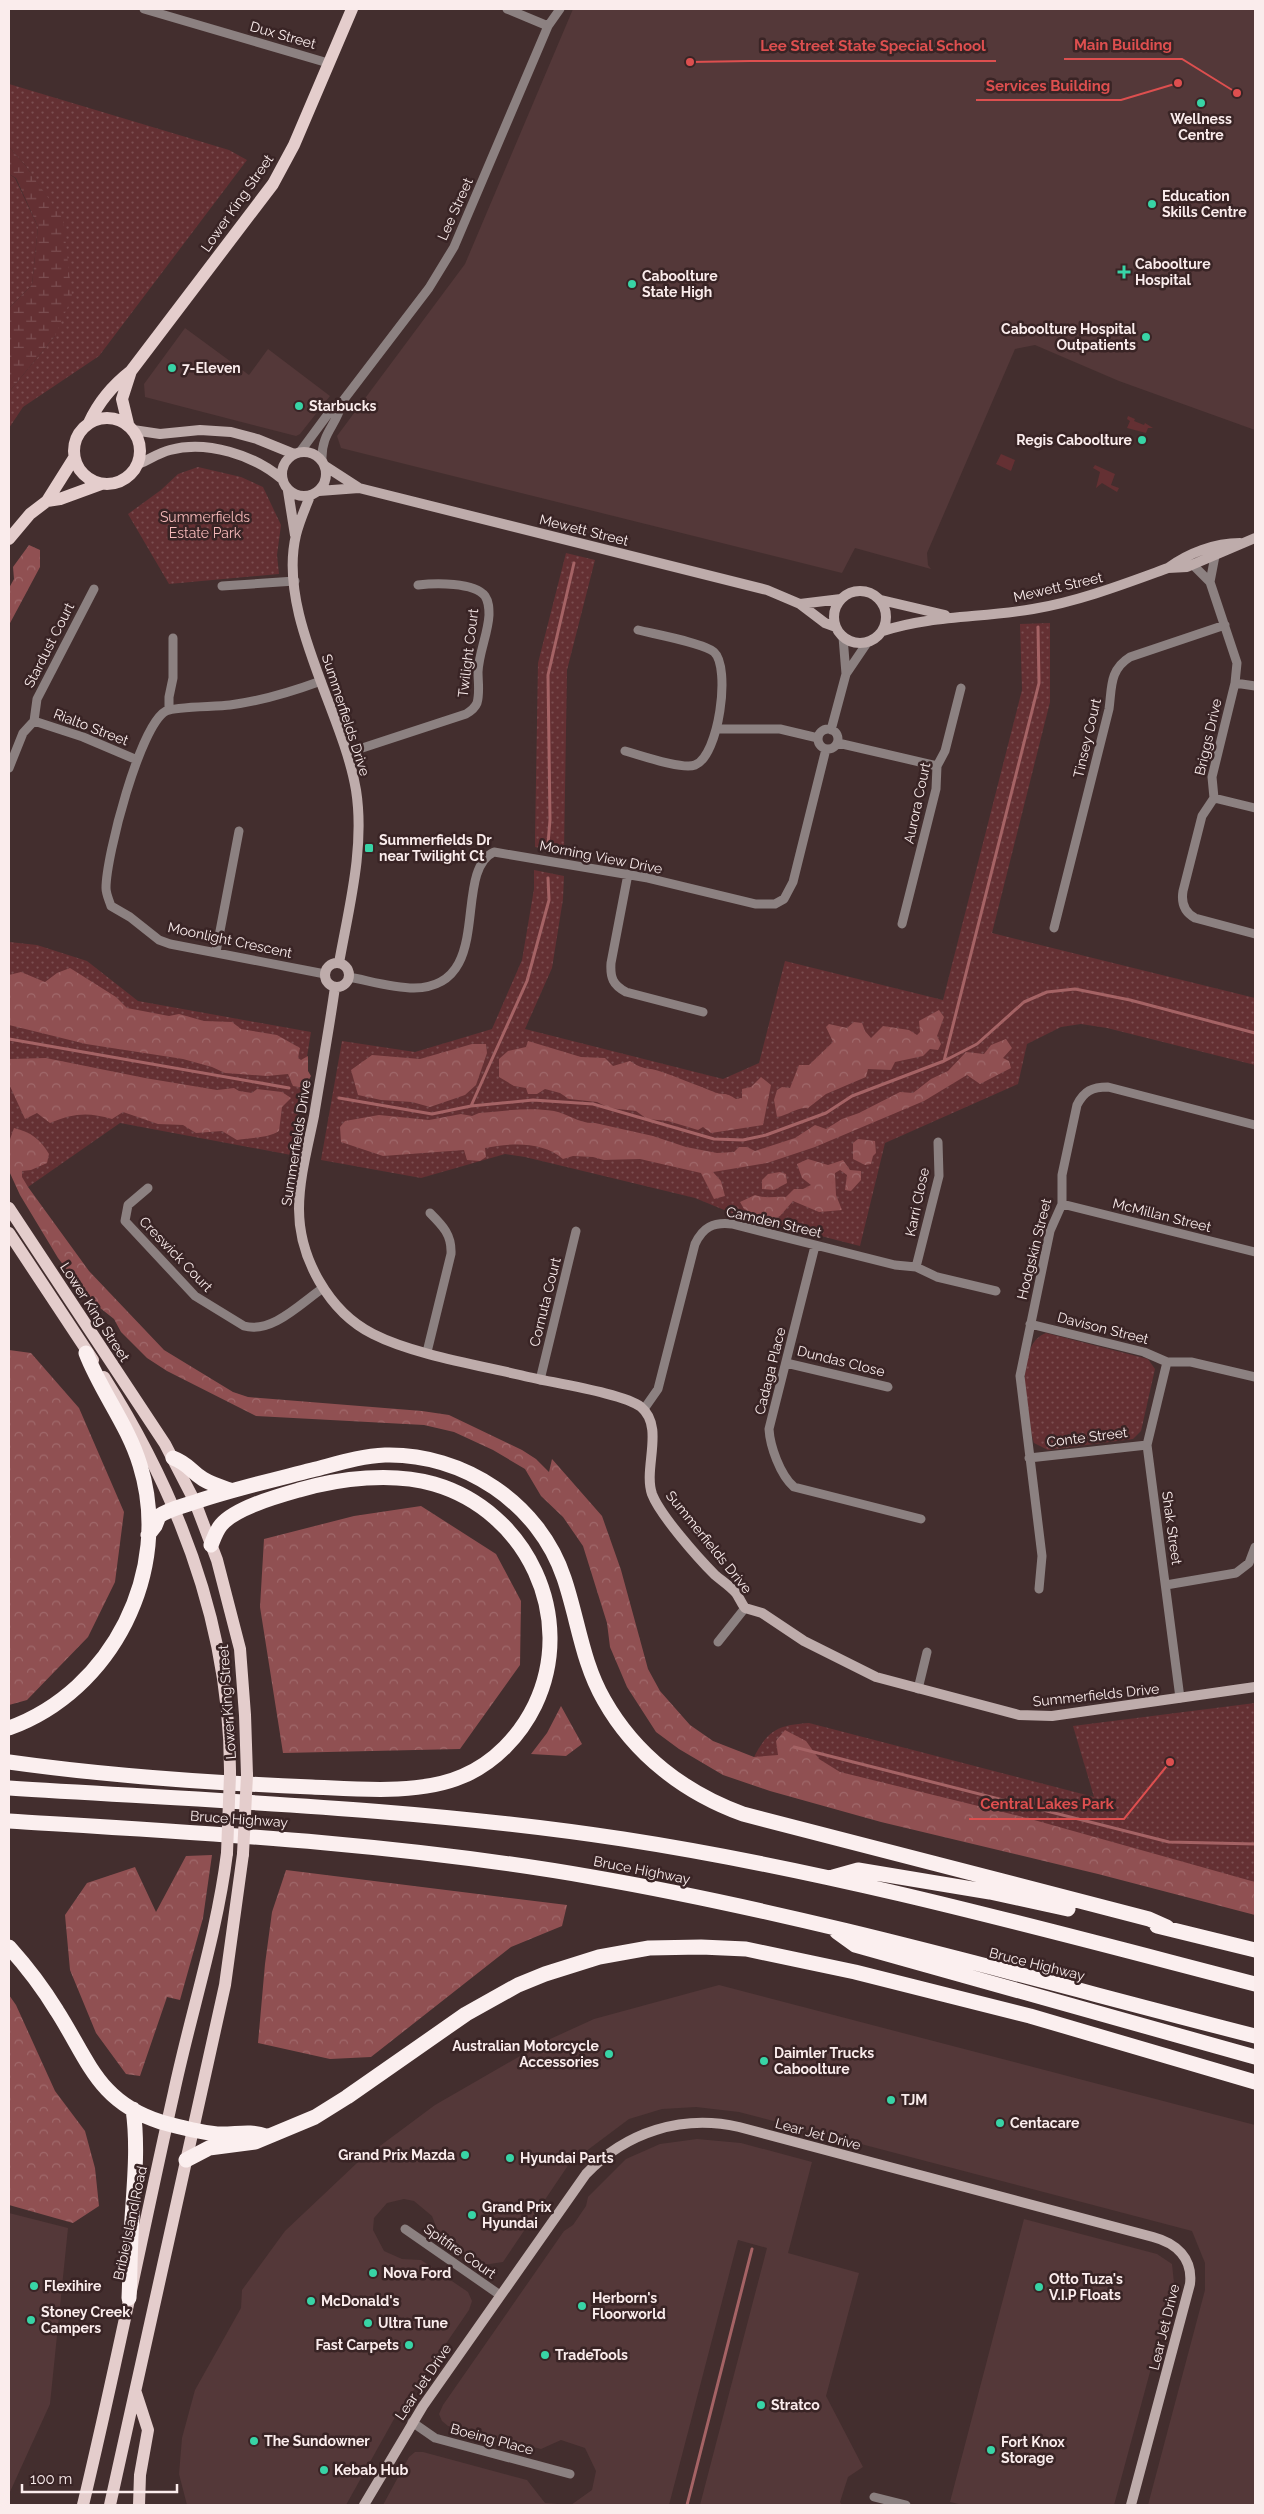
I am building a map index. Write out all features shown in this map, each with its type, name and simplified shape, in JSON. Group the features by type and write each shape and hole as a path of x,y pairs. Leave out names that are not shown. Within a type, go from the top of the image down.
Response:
{"highway":[{"path":"9,1728 33,1718 61,1701 83,1681 107,1654 122,1631 137,1596 145,1567 148,1535 147,1499 140,1465 122,1419 91,1366 86,1353"},
{"path":"148,1535 155,1526 159,1516 194,1502 230,1490 375,1456 425,1459 474,1475 493,1486 517,1506 547,1542 563,1576 582,1649 604,1700 631,1739 662,1770 678,1782 712,1802 743,1814 1149,1919 1167,1927"},
{"path":"173,1458 187,1463 195,1474 208,1482 230,1490"},
{"path":"9,1762 78,1771 218,1783 342,1788 429,1786 464,1776 492,1760 520,1730 529,1716 544,1682 549,1655 550,1625 544,1593 530,1560 519,1542 494,1516 467,1497 419,1480 365,1479 325,1484 283,1494 239,1513 222,1524 211,1545"},
{"name":"Bruce Highway","path":"9,1788 310,1806 477,1820 624,1839 831,1877 1255,1984"},
{"name":"Bruce Highway","path":"9,1821 260,1836 462,1857 655,1888 829,1927 1255,2036"},
{"path":"831,1877 858,1870 990,1892 1147,1925 1167,1927 1255,1950"},
{"path":"829,1927 855,1945 1255,2057"},
{"path":"186,2160 209,2148 255,2142 266,2136 301,2124 328,2110 466,2014 518,1985 545,1974 599,1957 648,1948 674,1947 746,1950 855,1972 1030,2016 1255,2082"},
{"path":"9,1948 41,1986 97,2080 116,2099 132,2109 167,2124 218,2134 253,2132 266,2136"},
{"path":"129,2298 131,2234 136,2190 135,2129 132,2109"}],"main road":[{"name":"Lower King Street","path":"131,371 273,184 294,145 352,9"},
{"path":"9,538 30,514 47,501 74,458 76,438 89,423 94,412 118,381 131,371"},
{"path":"74,458 83,475 101,484 110,485 127,478 138,464 140,446 130,427 122,399 131,371"},
{"path":"89,423 96,419 112,418 130,427"},
{"path":"47,501 60,499 101,484"},
{"name":"Lower King Street","path":"9,1208 173,1458 194,1502 211,1545 225,1586 240,1649 247,1775 243,1854 229,1964 192,2129"},
{"name":"Lower King Street","path":"9,1233 86,1353 96,1364 128,1417 174,1509 202,1582 219,1652 227,1710 230,1775 226,1853 216,1921 167,2124"},
{"name":"Bribie Island Road","path":"84,2501 167,2124"},
{"path":"110,2505 136,2393 192,2129"},
{"path":"136,2393 148,2430 140,2475 139,2505"},
{"path":"74,2505 84,2501"}],"street":[{"name":"Dux Street","path":"144,9 328,63"},
{"path":"507,9 548,26"},
{"name":"Lee Street","path":"323,463 322,445 325,435 340,412 342,402 429,288 454,247 548,26 560,9"},
{"name":"Lee Street","path":"297,453 334,406 342,402"},
{"path":"130,427 160,434 200,430 231,432 257,438 297,453 312,453 323,463 325,482 315,493 298,496 288,490 282,479 262,465 248,459 193,446 168,450 138,464"},
{"path":"282,479 282,468 297,453"},
{"name":"Mewett Street","path":"323,463 359,488"},
{"name":"Mewett Street","path":"315,493 359,488 767,590 800,604 825,623 836,627"},
{"name":"Summerfields Drive","path":"288,490 296,536 294,581 305,635 347,753 356,792 357,855 339,963"},
{"name":"Summerfields Drive","path":"296,536 315,493"},
{"name":"Mewett Street","path":"883,631 900,625 1050,605 1089,596 1168,568 1192,564 1215,556 1240,543 1255,538"},
{"name":"Mewett Street","path":"1168,568 1179,560 1223,543 1240,543"},
{"path":"1210,582 1215,556"},
{"name":"Briggs Drive","path":"1192,564 1210,582 1237,663 1235,683 1212,777 1214,798"},
{"path":"222,586 294,581"},
{"name":"Twilight Court","path":"347,753 466,714 472,710 477,702 479,664 489,617 487,600 478,591 455,584 436,583 418,585"},
{"name":"Stardust Court","path":"9,768 23,733 34,721 37,699 94,589"},
{"path":"831,730 846,674 867,643 879,636 883,631 887,615 881,600 874,594 860,590 847,594 841,599 834,612 836,627 843,637 850,642 867,643"},
{"name":"Mewett Street","path":"800,604 841,599"},
{"name":"Mewett Street","path":"881,600 952,617"},
{"name":"Tinsey Court","path":"1054,928 1109,709 1113,676 1117,667 1130,658 1225,625"},
{"path":"625,751 679,764 694,765 707,752 717,729 721,673 717,654 704,647 638,630"},
{"path":"843,637 846,674"},
{"path":"173,638 173,678 169,709 228,706 261,701 321,681"},
{"path":"1235,683 1255,686"},
{"name":"Aurora Court","path":"902,924 936,790 937,766 945,750 961,688"},
{"name":"Moonlight Crescent","path":"169,709 158,718 137,760 112,848 106,888 111,906 130,917 160,940 325,974"},
{"name":"Rialto Street","path":"34,721 83,737 137,760"},
{"path":"717,729 780,729 818,738"},
{"path":"824,730 831,730 838,736 838,743 832,749 826,749 819,744 818,738 824,730"},
{"path":"838,743 937,766"},
{"name":"Morning View Drive","path":"349,978 416,988 441,980 452,972 464,950 478,868 486,855 494,852 628,874 756,904 775,904 784,899 792,882 826,749"},
{"path":"1255,808 1214,798 1202,816 1183,890 1183,903 1187,912 1195,918 1255,934"},
{"path":"216,952 239,831"},
{"path":"628,874 610,973 613,981 617,987 626,992 703,1012"},
{"path":"339,963 346,966 349,978 342,986 335,987 326,981 325,974 328,966 339,963"},
{"name":"Summerfields Drive","path":"335,987 299,1209 304,1247 324,1288 345,1315 359,1326 395,1344 540,1380 607,1394 633,1402 644,1409 651,1429 649,1482 658,1505 704,1562 736,1593 745,1608 762,1614 804,1641 852,1666 918,1690 1035,1717 1255,1687"},
{"name":"Hodgskin Street","path":"1039,1589 1042,1556 1020,1376 1052,1221 1062,1204 1062,1175 1077,1105 1085,1093 1090,1090 1108,1087 1255,1125"},
{"name":"Karri Close","path":"916,1267 939,1176 938,1142"},
{"name":"Creswick Court","path":"148,1188 128,1205 125,1221 195,1296 244,1326 253,1329 270,1325 324,1288"},
{"name":"McMillan Street","path":"1062,1204 1255,1252"},
{"path":"427,1352 452,1245 444,1227 430,1213"},
{"name":"Camden Street","path":"644,1409 658,1388 695,1244 704,1229 715,1224 732,1224 894,1266 916,1267 937,1277 996,1291"},
{"name":"Cornuta Court","path":"540,1380 576,1231"},
{"name":"Cadaga Place","path":"815,1246 769,1428 771,1443 790,1483 800,1489 921,1519"},
{"name":"Davison Street","path":"1030,1324 1144,1352 1167,1362 1191,1362 1255,1377"},
{"name":"Dundas Close","path":"786,1362 888,1387"},
{"name":"Shak Street","path":"1167,1362 1147,1445 1180,1698"},
{"name":"Conte Street","path":"1029,1458 1147,1445"},
{"path":"1166,1585 1236,1573 1249,1563 1255,1547"},
{"path":"718,1642 745,1608"},
{"path":"918,1690 927,1652"},
{"name":"Lear Jet Drive","path":"364,2505 412,2422 572,2191 601,2159 638,2136 683,2124 708,2123 739,2127 1163,2240 1172,2244 1185,2256 1189,2266 1190,2279 1131,2505"},
{"name":"Spitfire Court","path":"405,2229 500,2295"},
{"name":"Boeing Place","path":"412,2422 435,2438 570,2474"},
{"path":"874,2497 906,2505"}],"shaded area":[{"path":"573,9 1255,9 1255,430 1119,381 1035,345 1015,349 927,553 928,565 931,569 855,548 842,573 341,448 337,436 465,264"},
{"path":"185,328 249,375 268,349 330,396 300,434 296,436 145,397 144,384"},
{"path":"719,1985 1255,2125 1255,2505 1148,2505 1205,2290 1205,2263 1192,2231 739,2112 696,2107 662,2109 629,2119 569,2164 503,2262 483,2265 440,2237 432,2216 414,2201 404,2199 387,2203 374,2218 373,2230 384,2251 402,2259 421,2260 468,2292 472,2301 469,2310 394,2419 346,2505 187,2505 179,2474 182,2438 195,2390 241,2308 242,2290 285,2231 357,2163 435,2105 548,2040 594,2019"},
{"path":"697,2139 741,2143 812,2162 788,2253 859,2273 826,2396 863,2467 848,2477 840,2502 842,2505 700,2505 767,2248 738,2240 669,2505 571,2505 592,2490 596,2471 585,2448 561,2440 541,2449 448,2426 442,2421 439,2414 443,2405 564,2231 573,2225 586,2206 588,2197 626,2159 660,2144"},
{"path":"9,2213 68,2228 50,2404 9,2494"},
{"path":"1024,2219 1157,2254 1172,2264 1174,2283 1114,2505 963,2505 950,2502"},
{"path":"415,2452 423,2452 527,2480 545,2503 571,2505 383,2505 409,2457"}],"green space":[{"path":"9,84 229,150 247,160 99,356 23,407 9,428 9,392 55,336 62,219 25,165 9,147"},
{"path":"9,147 25,165 63,219 72,297 55,336 9,392 9,308 32,285 38,227 16,178 9,174"},
{"path":"9,174 15,178 38,227 32,285 9,308"},
{"path":"1128,416 1135,419 1134,421 1144,425 1145,423 1153,428 1148,428 1146,433 1127,428 1130,421 1127,419"},
{"path":"1001,454 1015,460 1011,471 996,464"},
{"path":"1095,465 1115,474 1111,485 1119,488 1117,492 1102,483 1096,488 1100,472 1093,468"},
{"name":"Summerfields Estate Park","path":"198,467 241,477 263,487 281,525 277,555 279,574 169,584 128,514 161,490 178,474"},
{"path":"29,545 40,550 40,567 9,625 9,588 14,579 13,567"},
{"path":"566,553 595,560 567,670 564,852 535,847 535,838 538,663"},
{"path":"1050,623 1050,702 992,933 1255,998 1255,1065 1107,1028 1081,1024 1061,1027 1027,1044 1018,1084 885,1143 860,1246 734,1214 695,1198 525,1157 505,1154 421,1178 321,1160 342,1041 415,1052 492,1029 522,960 534,889 534,870 564,876 563,899 552,968 525,1029 723,1079 759,1063 785,961 943,1000 1022,690 1020,624"},
{"path":"9,942 37,945 87,961 138,1001 311,1032 291,1155 120,1123 28,1187 9,1163"},
{"path":"70,968 116,997 127,1008 169,1016 179,1014 204,1021 232,1022 241,1029 277,1035 300,1048 298,1058 301,1060 308,1056 308,1071 311,1076 304,1088 293,1086 288,1074 267,1076 225,1073 212,1067 183,1059 86,1044 9,1025 9,975 21,972 45,982 57,973"},
{"path":"939,1010 944,1017 937,1036 941,1044 938,1050 930,1049 923,1056 895,1062 891,1070 868,1069 866,1077 826,1094 808,1108 777,1117 774,1100 777,1090 782,1087 790,1088 799,1065 809,1065 833,1042 826,1027 829,1024 847,1028 854,1022 862,1023 865,1031 871,1038 883,1026 909,1030 917,1035 920,1032 919,1021"},
{"path":"1006,1039 1012,1048 1003,1058 1009,1061 1011,1068 980,1084 967,1075 924,1101 815,1147 767,1163 713,1172 721,1181 725,1196 714,1199 701,1173 640,1159 604,1160 593,1157 573,1156 563,1159 546,1149 526,1145 505,1145 485,1148 486,1157 480,1161 467,1160 464,1150 383,1156 341,1142 340,1127 345,1121 379,1115 429,1120 461,1114 472,1116 479,1113 535,1109 559,1112 584,1122 653,1136 686,1147 717,1153 734,1152 739,1147 747,1147 755,1151 795,1138 815,1125 826,1129 842,1119 859,1113 900,1092 913,1093 931,1079 948,1071 966,1052 984,1054 991,1045"},
{"path":"528,1041 581,1057 605,1058 613,1066 630,1061 641,1067 680,1078 736,1099 742,1098 742,1089 751,1087 761,1077 771,1085 763,1125 711,1133 703,1127 698,1130 668,1121 647,1119 636,1111 609,1108 597,1102 569,1099 560,1093 545,1089 537,1094 528,1094 526,1088 514,1086 499,1077 499,1059 508,1051 526,1047"},
{"path":"472,1044 486,1044 487,1053 476,1085 465,1095 430,1107 412,1102 381,1100 358,1095 351,1070 372,1055 420,1059"},
{"path":"46,1058 217,1090 234,1088 239,1091 252,1093 257,1089 282,1092 291,1098 282,1107 279,1131 264,1137 237,1140 222,1131 196,1133 183,1125 158,1124 123,1112 112,1119 96,1115 74,1115 50,1123 37,1113 25,1119 9,1084 9,1059"},
{"path":"14,1128 34,1137 49,1154 47,1163 31,1170 22,1171 22,1177 28,1187 89,1271 164,1350 233,1392 248,1397 422,1411 449,1415 522,1450 536,1459 549,1472 552,1459 602,1516 621,1570 648,1669 660,1691 690,1725 713,1741 754,1757 778,1755 776,1741 785,1730 806,1741 819,1759 840,1772 1027,1818 1255,1882 1255,1915 1098,1874 881,1822 770,1791 723,1775 679,1749 656,1732 627,1687 610,1647 607,1623 583,1546 563,1517 541,1496 525,1469 493,1450 454,1432 424,1425 256,1416 167,1371 147,1358 121,1332 114,1319 90,1300 58,1258 20,1195 9,1171 9,1142"},
{"path":"858,1139 875,1141 876,1153 871,1164 865,1165 853,1159 853,1143"},
{"path":"808,1159 828,1165 843,1160 850,1170 861,1171 861,1180 851,1191 845,1190 847,1175 840,1170 835,1173 836,1195 842,1210 819,1212 793,1201 780,1216 770,1221 744,1209 740,1202 755,1195 786,1197 794,1189 803,1189 811,1185 802,1178 797,1164"},
{"path":"780,1172 786,1174 787,1183 774,1190 762,1189 762,1180 768,1174"},
{"path":"1046,1333 1148,1359 1155,1369 1141,1431 1133,1439 1048,1450 1034,1443 1026,1400 1026,1366 1029,1352 1036,1340"},
{"path":"9,1350 31,1353 79,1408 124,1512 115,1582 88,1637 27,1700 9,1705"},
{"path":"421,1506 496,1554 521,1601 520,1665 460,1749 283,1753 260,1607 264,1539 354,1516"},
{"path":"1255,1703 1255,1890 754,1757 764,1741 775,1731 789,1725 809,1723 1094,1797 1073,1726"},
{"path":"561,1706 582,1744 566,1756 531,1754 547,1733"},
{"path":"212,1855 203,1918 180,2000 167,1997 140,2076 126,2074 96,2033 70,1970 65,1915 87,1883 135,1867 156,1912 186,1856"},
{"path":"286,1870 567,1905 562,1926 511,1947 371,2057 330,2059 258,2043 272,1912"},
{"path":"9,1995 16,2005 55,2091 85,2131 95,2168 99,2206 73,2223 9,2205"}],"waterway":[{"path":"548,844 550,820 548,675 574,563"},
{"path":"944,1061 1039,683 1038,627"},
{"path":"471,1106 527,981 549,900 548,878"},
{"path":"339,1098 432,1114 471,1106 533,1100 593,1104 714,1139 743,1140 766,1135 826,1113 852,1096 944,1061 977,1044 1024,1002 1047,992 1075,989 1130,1000 1255,1033"},
{"path":"9,1039 289,1088"},
{"path":"794,1747 1169,1842 1255,1844"},
{"path":"687,2505 752,2249"}],"place":[{"name":"Lee Street State Special School","path":"690,62"},
{"name":"Services Building","path":"1178,83"},
{"name":"Main Building","path":"1237,93"},
{"name":"Wellness Centre","path":"1201,103"},
{"name":"Education Skills Centre","path":"1152,204"},
{"name":"Caboolture Hospital","path":"1124,272"},
{"name":"Caboolture State High","path":"632,284"},
{"name":"Caboolture Hospital Outpatients","path":"1146,337"},
{"name":"7-Eleven","path":"172,368"},
{"name":"Starbucks","path":"299,406"},
{"name":"Regis Caboolture","path":"1142,440"},
{"name":"Summerfields Dr near Twilight Ct","path":"369,848"},
{"name":"Central Lakes Park","path":"1170,1762"},
{"name":"Australian Motorcycle Accessories","path":"609,2054"},
{"name":"Daimler Trucks Caboolture","path":"764,2061"},
{"name":"TJM","path":"891,2100"},
{"name":"Centacare","path":"1000,2123"},
{"name":"Grand Prix Mazda","path":"465,2155"},
{"name":"Hyundai Parts","path":"510,2158"},
{"name":"Grand Prix Hyundai","path":"472,2215"},
{"name":"Nova Ford","path":"373,2273"},
{"name":"Flexihire","path":"34,2286"},
{"name":"Otto Tuza's V.I.P Floats","path":"1039,2287"},
{"name":"McDonald's","path":"311,2301"},
{"name":"Herborn's Floorworld","path":"582,2306"},
{"name":"Stoney Creek Campers","path":"31,2320"},
{"name":"Ultra Tune","path":"368,2323"},
{"name":"Fast Carpets","path":"409,2345"},
{"name":"TradeTools","path":"545,2355"},
{"name":"Stratco","path":"761,2405"},
{"name":"The Sundowner","path":"254,2441"},
{"name":"Fort Knox Storage","path":"991,2450"},
{"name":"Kebab Hub","path":"324,2470"}]}
